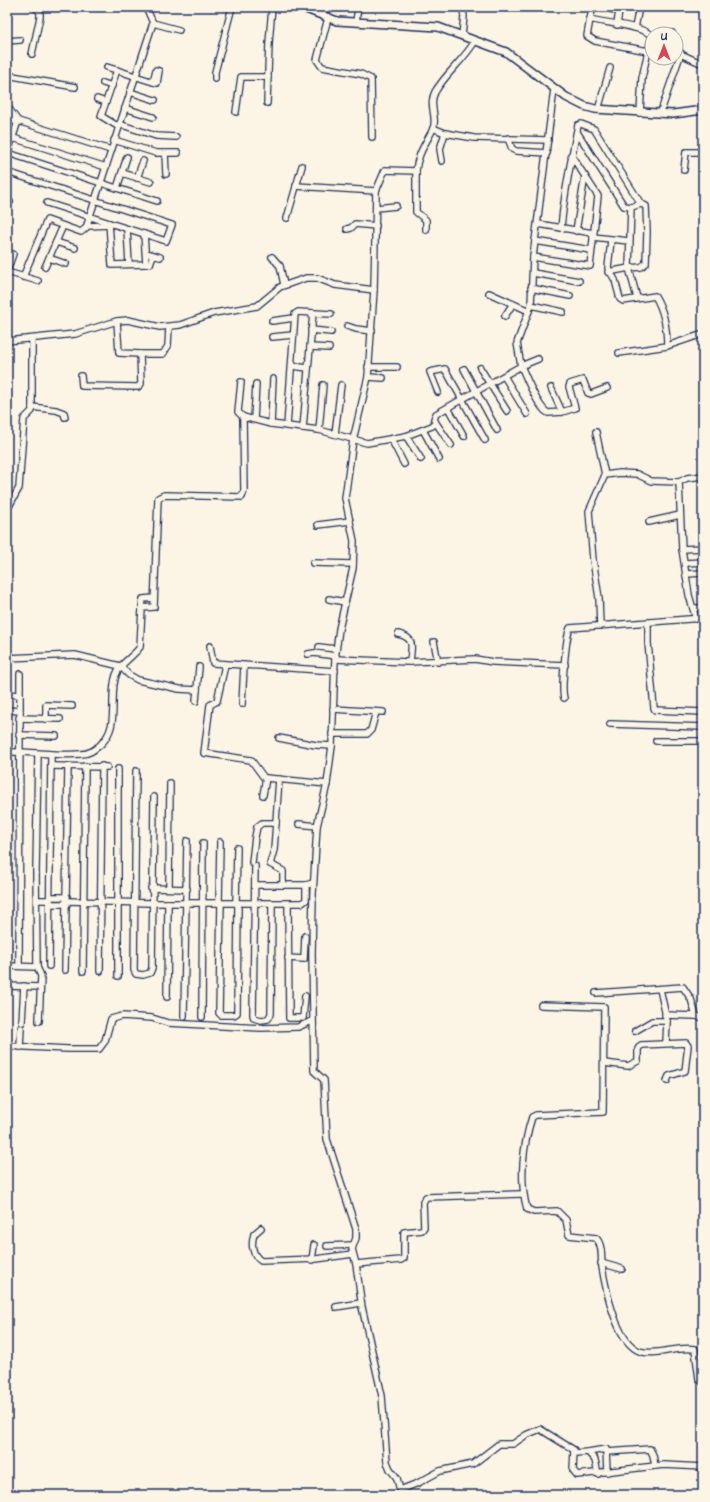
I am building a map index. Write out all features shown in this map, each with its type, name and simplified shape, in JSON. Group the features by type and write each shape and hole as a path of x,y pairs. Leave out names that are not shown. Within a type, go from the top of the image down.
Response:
{"street":[{"path":"32,54 40,17 40,12 35,7"},
{"path":"23,277 47,220 81,232 87,226 153,23 146,7"},
{"path":"215,79 215,72 232,7"},
{"path":"267,103 272,7"},
{"path":"301,7 328,18 356,22 433,26 462,36 510,55 542,78 554,89 584,106 598,110 660,114 703,110"},
{"path":"356,22 358,7"},
{"path":"593,7 587,33 588,38 644,48"},
{"path":"602,7 619,11 617,25"},
{"path":"635,28 639,7"},
{"path":"462,8 464,16 462,36"},
{"path":"328,18 317,60 318,64 322,67 361,74 371,80 372,137"},
{"path":"590,19 644,31"},
{"path":"153,23 179,30"},
{"path":"7,41 20,40"},
{"path":"426,230 426,220 416,212 416,171 422,148 433,128 432,106 435,93 466,55 475,41"},
{"path":"684,56 703,64"},
{"path":"107,66 153,82"},
{"path":"640,113 642,78 645,66"},
{"path":"660,114 674,66"},
{"path":"598,110 610,68"},
{"path":"117,70 102,116 119,126 156,136 176,137"},
{"path":"7,75 75,87"},
{"path":"236,112 241,77 268,77"},
{"path":"103,83 112,86"},
{"path":"554,89 533,257 530,308 517,343 521,366 542,408 548,413 562,412 576,407 569,387 570,384 582,380 588,393 591,394 607,388"},
{"path":"130,92 155,100"},
{"path":"97,99 106,102"},
{"path":"7,106 18,121"},
{"path":"125,108 153,118"},
{"path":"7,121 18,121 111,150"},
{"path":"18,121 10,138 7,154 157,201"},
{"path":"561,228 563,201 571,155 578,125 581,124 594,129 641,204 646,206 646,263 641,268 629,268 608,272"},
{"path":"433,128 445,133 474,138 548,140"},
{"path":"577,132 624,206 631,207 641,204"},
{"path":"442,161 440,157 440,149 445,133"},
{"path":"10,138 106,167"},
{"path":"508,138 512,149 516,152 547,154"},
{"path":"114,140 156,153 178,153"},
{"path":"684,170 686,152 703,152"},
{"path":"165,153 166,174"},
{"path":"533,257 590,266 598,196 571,155"},
{"path":"117,188 127,157"},
{"path":"138,178 143,161"},
{"path":"287,218 302,166"},
{"path":"416,171 385,170 376,191 374,290 368,378 352,440 345,498 354,541 353,564 336,649 332,746 327,784 318,826 314,883 312,1021 314,1071 322,1078 324,1083 327,1139 356,1229 356,1238 352,1245 353,1254 356,1264 361,1303 382,1396 387,1462 397,1478 400,1493 440,1471 473,1464 499,1444 513,1444 540,1429 574,1450 575,1453"},
{"path":"7,172 172,225 166,241 47,203"},
{"path":"122,173 151,182"},
{"path":"576,231 585,176"},
{"path":"296,186 376,191"},
{"path":"376,208 396,206"},
{"path":"631,207 629,268 637,298"},
{"path":"87,226 109,224"},
{"path":"109,224 112,265 150,264 153,255"},
{"path":"347,229 351,228 355,224 376,226"},
{"path":"538,224 612,240 629,241"},
{"path":"45,267 63,226"},
{"path":"126,228 129,264"},
{"path":"144,234 146,264"},
{"path":"612,240 608,272 615,280 621,300 652,295 656,297 662,309 666,326 667,346"},
{"path":"535,241 592,250"},
{"path":"56,242 75,248"},
{"path":"146,253 160,257"},
{"path":"11,255 7,272 38,281"},
{"path":"272,257 280,266 284,285"},
{"path":"49,258 66,264"},
{"path":"532,273 580,281"},
{"path":"7,341 74,334 117,321 128,320 160,327 180,326 214,313 257,306 284,285 296,280 311,278 335,285 374,290"},
{"path":"531,288 570,296"},
{"path":"489,293 512,305 563,312"},
{"path":"505,316 512,305"},
{"path":"287,426 294,318 298,312 331,314"},
{"path":"303,428 313,313"},
{"path":"272,321 294,318"},
{"path":"117,321 119,352 163,354 168,346 169,327"},
{"path":"347,326 372,331"},
{"path":"311,330 331,332"},
{"path":"619,353 667,346 703,334"},
{"path":"272,337 293,335"},
{"path":"7,510 19,488 24,419 32,411 32,339"},
{"path":"310,347 329,348"},
{"path":"81,376 82,386 138,387 141,384 140,354"},
{"path":"451,445 434,419 436,414 521,366 538,359"},
{"path":"292,366 308,368"},
{"path":"368,367 397,367"},
{"path":"480,368 506,411"},
{"path":"438,392 430,372 446,369 485,440"},
{"path":"464,369 497,430"},
{"path":"504,376 527,414"},
{"path":"368,378 383,378"},
{"path":"271,424 273,379"},
{"path":"241,382 238,412 243,417 271,424 319,430 352,440 368,443 406,436 423,430 436,423"},
{"path":"254,419 256,384"},
{"path":"335,434 341,384"},
{"path":"319,430 323,385"},
{"path":"551,388 562,412"},
{"path":"32,407 56,410 64,413 65,417"},
{"path":"448,408 464,436"},
{"path":"142,608 154,607 158,498 164,495 242,497 244,491 243,417"},
{"path":"423,430 439,459"},
{"path":"596,432 605,475 589,511 593,560 599,598 600,626"},
{"path":"406,436 421,460"},
{"path":"391,439 404,464"},
{"path":"605,475 620,473 637,474 651,481 679,482 687,478 703,476"},
{"path":"679,482 682,549 689,595 696,619"},
{"path":"649,522 680,515"},
{"path":"318,525 350,521"},
{"path":"682,549 703,548"},
{"path":"685,564 703,562"},
{"path":"313,563 353,564"},
{"path":"686,574 703,573"},
{"path":"7,752 81,754 94,750 104,741 108,735 114,715 114,686 120,666 140,647 143,599 154,598"},
{"path":"329,599 345,602"},
{"path":"693,608 703,608"},
{"path":"564,698 562,691 570,628 703,618"},
{"path":"648,623 648,643 655,710 703,712"},
{"path":"398,634 410,638 410,662"},
{"path":"434,642 438,662"},
{"path":"210,646 212,663 335,671"},
{"path":"319,647 336,649"},
{"path":"308,654 314,653 336,658 410,662 438,662 475,659 493,662 565,664"},
{"path":"7,658 75,655 120,666 129,675 138,680 179,689 197,690"},
{"path":"225,665 217,701 210,705 204,752 251,760 265,779 263,795"},
{"path":"242,704 244,666"},
{"path":"196,701 199,667"},
{"path":"19,966 20,674"},
{"path":"7,694 20,694"},
{"path":"46,719 46,705 72,706"},
{"path":"332,734 345,736 367,734 371,730 380,712 333,709"},
{"path":"7,710 20,711"},
{"path":"19,718 60,719"},
{"path":"610,724 703,727"},
{"path":"19,735 56,736"},
{"path":"279,738 316,745 332,746"},
{"path":"656,741 703,741"},
{"path":"38,754 37,967 41,976 39,1021"},
{"path":"49,966 51,756"},
{"path":"51,766 105,767 100,902 100,971"},
{"path":"65,970 68,766"},
{"path":"83,971 85,766"},
{"path":"118,769 118,976"},
{"path":"136,771 134,970 136,974 143,975 148,975 151,970 151,888 154,797"},
{"path":"265,779 327,784"},
{"path":"279,779 276,823 270,864 283,871 283,885"},
{"path":"169,888 170,783"},
{"path":"272,904 271,1014 268,1019 261,1020 254,1018 253,1015 255,904 254,864 257,827 262,823 276,823"},
{"path":"299,824 318,826"},
{"path":"184,1016 187,841"},
{"path":"202,1017 203,842"},
{"path":"220,842 220,1013 221,1015 229,1016 237,1013 237,848"},
{"path":"255,885 306,885 314,883"},
{"path":"37,900 135,903 288,904 305,902 306,885"},
{"path":"151,888 187,889"},
{"path":"168,903 168,997"},
{"path":"288,904 289,1018 303,1018 304,996"},
{"path":"288,958 304,959 305,936"},
{"path":"7,966 37,967"},
{"path":"7,986 40,987"},
{"path":"22,1022 24,986"},
{"path":"596,993 685,988 696,1016"},
{"path":"660,989 667,1021 666,1043"},
{"path":"541,1005 604,1007 603,1112 532,1117 526,1145 522,1194 529,1211 557,1211 566,1220 569,1235 596,1238 600,1244 602,1263 612,1313 628,1344 644,1352 695,1349 699,1379 703,1382"},
{"path":"665,1015 696,1016 703,1018"},
{"path":"7,1046 99,1049 105,1041 111,1019 122,1016 152,1018 168,1023 261,1028 298,1027 312,1021"},
{"path":"635,1032 643,1022 667,1021"},
{"path":"20,1047 21,1028"},
{"path":"604,1063 625,1067 632,1066 638,1061 638,1049 641,1045 684,1043 688,1046 685,1071 669,1076 667,1081"},
{"path":"356,1264 401,1260 404,1258 404,1232 422,1230 424,1227 423,1202 426,1196 522,1194"},
{"path":"261,1228 254,1234 253,1248 254,1254 261,1261 312,1260 353,1254"},
{"path":"312,1260 314,1245"},
{"path":"327,1246 352,1245"},
{"path":"602,1263 622,1269"},
{"path":"336,1308 361,1303"},
{"path":"575,1453 604,1449 607,1452 650,1449 653,1454 655,1466"},
{"path":"588,1452 595,1460 598,1474"},
{"path":"606,1472 607,1452"},
{"path":"575,1453 572,1461 575,1473 577,1475 598,1474 655,1466 691,1465 703,1467"}]}
